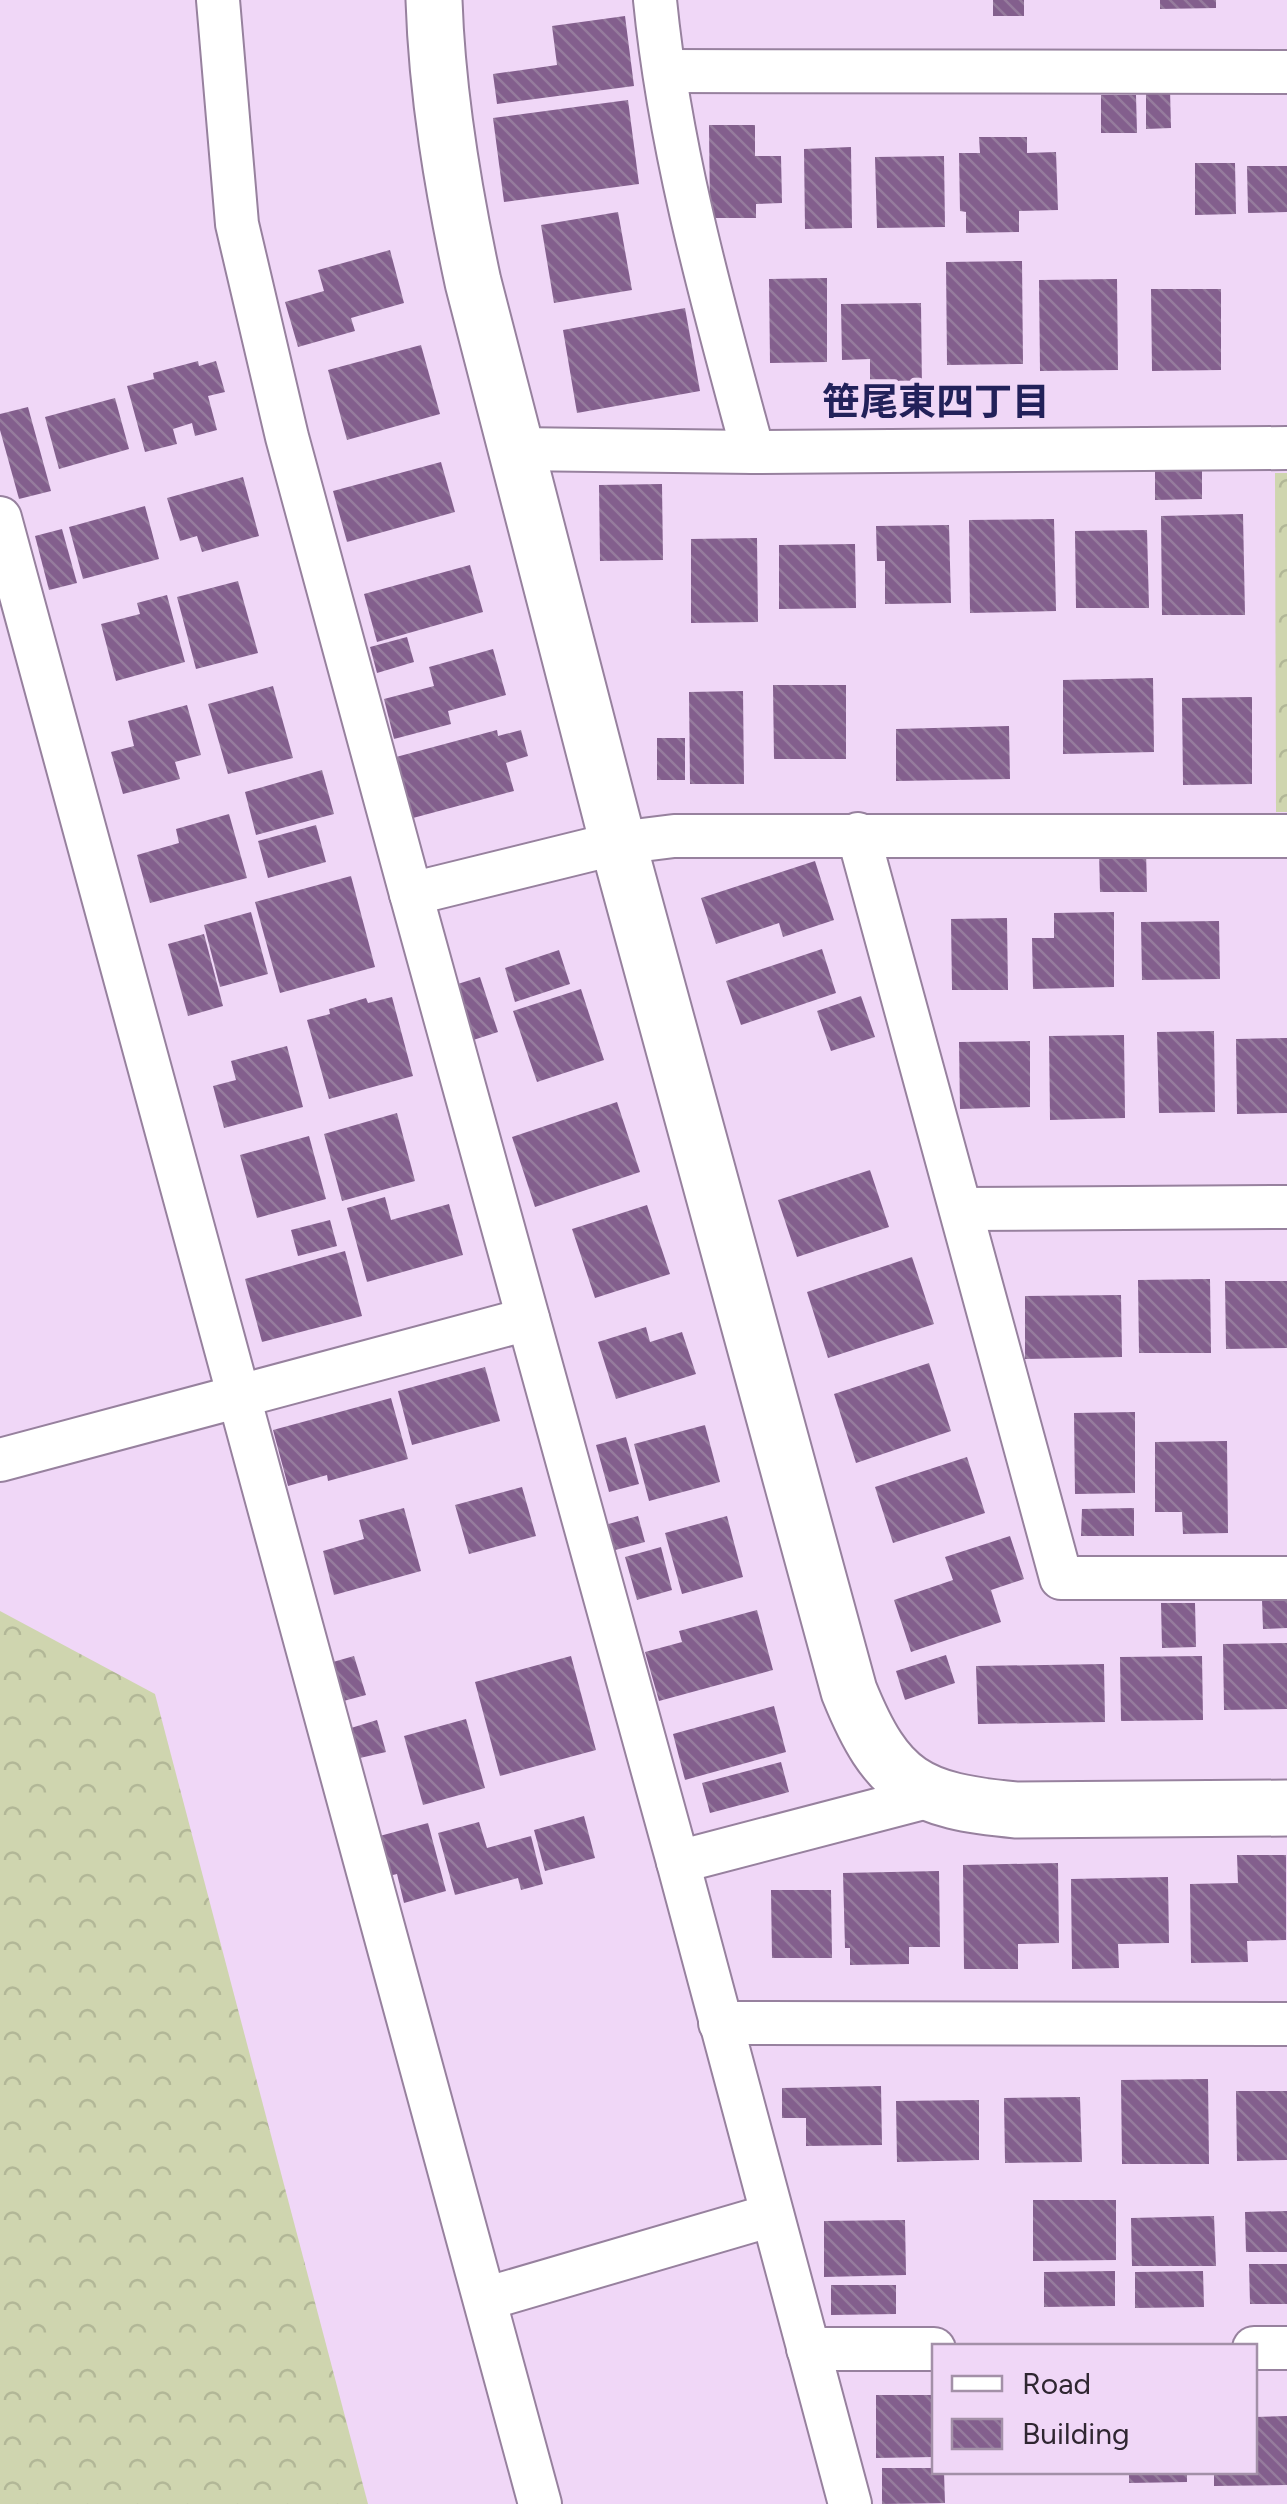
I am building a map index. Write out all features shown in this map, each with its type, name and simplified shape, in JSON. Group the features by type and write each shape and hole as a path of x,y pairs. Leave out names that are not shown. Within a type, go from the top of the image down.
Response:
{"street":[{"path":"218,0 237,224 287,436 850,2504"},
{"path":"434,0 442,108 454,190 515,449 848,1691 876,1750 894,1773 931,1796 1017,1810 1287,1808"},
{"path":"655,0 665,71 703,260 753,452"},
{"path":"665,71 1287,72"},
{"path":"515,449 753,452 1287,448"},
{"path":"0,518 540,2504"},
{"path":"858,834 1061,1578 1287,1578"},
{"path":"410,894 618,843 674,836 1287,836"},
{"path":"963,1208 1287,1207"},
{"path":"0,1460 528,1319"},
{"path":"678,1862 931,1796"},
{"path":"720,2023 1287,2024"},
{"path":"485,2299 772,2215"},
{"path":"1257,2348 1287,2348"},
{"path":"808,2349 932,2349"}],"green space":[{"path":"1275,473 1287,473 1287,812 1276,812"},
{"path":"0,1611 155,1694 368,2504 0,2504"}],"building":[{"path":"993,0 1024,0 1024,16 993,16"},
{"path":"1160,0 1216,0 1216,8 1160,9"},
{"path":"625,16 634,86 497,104 493,74 557,65 552,26"},
{"path":"1146,90 1170,90 1171,128 1146,129"},
{"path":"1101,95 1136,95 1137,133 1101,133"},
{"path":"628,100 639,184 504,202 493,118"},
{"path":"709,125 755,125 755,156 781,156 782,203 756,204 756,218 710,218"},
{"path":"979,137 1027,137 1027,153 1056,152 1058,210 1019,211 1019,232 966,233 966,212 960,211 959,153 980,153"},
{"path":"851,147 852,228 805,229 804,149"},
{"path":"944,156 945,227 877,228 875,157"},
{"path":"1195,163 1235,163 1236,214 1195,215"},
{"path":"1247,166 1287,166 1287,212 1248,213"},
{"path":"618,212 632,290 554,303 541,225"},
{"path":"390,250 404,303 351,318 355,331 298,347 285,302 324,291 318,270"},
{"path":"1022,261 1023,364 947,365 946,262"},
{"path":"827,278 827,362 770,363 769,279"},
{"path":"1117,279 1118,370 1040,371 1039,280"},
{"path":"1151,289 1221,289 1221,370 1152,371"},
{"path":"921,303 922,392 870,392 870,359 842,360 841,304"},
{"path":"685,308 700,391 577,413 563,330"},
{"path":"421,345 440,414 347,440 328,370"},
{"path":"198,361 199,366 216,361 225,392 208,396 217,430 195,436 192,423 173,429 177,444 145,452 127,386 154,379 153,373"},
{"path":"115,398 129,449 59,469 45,417"},
{"path":"28,407 51,491 19,499 0,430 0,414"},
{"path":"1202,460 1202,499 1155,500 1155,461"},
{"path":"441,462 455,512 347,542 333,491"},
{"path":"243,477 259,536 202,552 197,536 180,541 167,498"},
{"path":"662,484 663,560 600,561 599,485"},
{"path":"145,506 159,559 83,579 69,527"},
{"path":"1243,514 1245,615 1162,615 1161,516"},
{"path":"1054,519 1056,611 970,613 969,520"},
{"path":"949,525 951,603 885,604 885,561 877,561 876,526"},
{"path":"62,529 77,583 49,590 35,536"},
{"path":"1147,530 1149,608 1076,608 1075,531"},
{"path":"757,538 758,622 691,623 691,539"},
{"path":"855,544 856,608 779,609 779,545"},
{"path":"470,565 483,612 377,642 364,594"},
{"path":"238,581 258,653 196,669 177,597"},
{"path":"167,595 185,662 116,681 101,624 140,614 137,603"},
{"path":"407,637 414,662 377,673 370,647"},
{"path":"493,649 506,695 448,711 451,724 394,739 384,699 434,686 429,667"},
{"path":"1153,678 1154,752 1063,754 1063,680"},
{"path":"773,685 846,685 846,759 774,759"},
{"path":"273,686 293,758 228,774 208,704"},
{"path":"743,691 744,784 690,784 689,692"},
{"path":"1252,697 1252,784 1183,785 1182,698"},
{"path":"187,705 201,755 175,762 180,779 123,794 111,752 134,746 128,721"},
{"path":"1009,726 1010,779 896,781 896,729"},
{"path":"497,730 498,736 521,730 528,756 506,763 514,791 413,818 396,757"},
{"path":"657,738 685,738 685,780 657,780"},
{"path":"322,770 334,814 256,835 245,792"},
{"path":"229,814 247,878 150,903 137,855 179,843 176,829"},
{"path":"316,825 326,862 268,878 258,841"},
{"path":"1146,850 1147,892 1100,892 1099,851"},
{"path":"815,861 834,920 783,937 779,923 716,944 701,898"},
{"path":"351,876 375,967 280,993 255,902"},
{"path":"251,912 268,974 220,987 204,925"},
{"path":"1114,912 1114,987 1033,989 1032,938 1054,938 1054,913"},
{"path":"1007,918 1008,990 952,990 951,919"},
{"path":"1219,921 1220,979 1142,980 1141,922"},
{"path":"204,934 223,1006 188,1016 168,944"},
{"path":"822,949 836,993 741,1025 726,981"},
{"path":"559,950 570,984 515,1002 505,968"},
{"path":"480,977 498,1032 464,1043 445,988"},
{"path":"581,989 604,1060 537,1082 513,1011"},
{"path":"861,996 875,1037 831,1051 817,1011"},
{"path":"392,997 413,1076 329,1099 307,1020 366,998 368,1003"},
{"path":"1214,1031 1215,1112 1159,1113 1157,1032"},
{"path":"1124,1035 1125,1118 1050,1120 1049,1036"},
{"path":"1287,1038 1287,1113 1237,1114 1236,1039"},
{"path":"1030,1041 1030,1107 960,1109 959,1042"},
{"path":"287,1046 303,1107 224,1128 213,1086 236,1080 231,1061"},
{"path":"617,1102 640,1172 535,1207 512,1137"},
{"path":"397,1113 415,1181 342,1201 324,1134"},
{"path":"309,1136 326,1199 257,1218 240,1155"},
{"path":"870,1170 889,1227 797,1257 778,1200"},
{"path":"385,1197 391,1220 449,1204 463,1255 367,1282 347,1208"},
{"path":"647,1205 670,1274 595,1298 572,1229"},
{"path":"330,1220 337,1246 298,1256 291,1230"},
{"path":"345,1251 362,1316 262,1342 245,1279"},
{"path":"912,1257 934,1324 828,1358 807,1292"},
{"path":"1210,1279 1211,1353 1139,1353 1138,1280"},
{"path":"1225,1281 1287,1281 1287,1348 1226,1349"},
{"path":"1121,1295 1122,1357 1025,1359 1025,1296"},
{"path":"646,1327 650,1342 682,1332 696,1374 616,1399 598,1342"},
{"path":"929,1363 951,1431 856,1463 834,1394"},
{"path":"485,1367 500,1421 412,1445 398,1391"},
{"path":"391,1398 408,1459 328,1481 327,1475 288,1486 273,1430"},
{"path":"1135,1412 1135,1493 1075,1494 1074,1413"},
{"path":"705,1425 720,1482 649,1501 634,1444"},
{"path":"626,1437 639,1484 609,1492 596,1445"},
{"path":"1227,1441 1228,1533 1183,1534 1182,1512 1155,1512 1155,1442"},
{"path":"967,1457 985,1513 893,1543 875,1487"},
{"path":"522,1487 536,1536 469,1554 455,1505"},
{"path":"404,1508 421,1571 334,1595 323,1551 364,1539 359,1520"},
{"path":"1134,1508 1134,1536 1081,1536 1082,1509"},
{"path":"638,1516 645,1542 608,1552 601,1526"},
{"path":"727,1516 743,1577 682,1594 665,1533"},
{"path":"1010,1536 1024,1579 991,1590 1001,1622 911,1652 894,1600 953,1580 945,1557"},
{"path":"661,1547 672,1590 637,1600 625,1557"},
{"path":"1287,1599 1287,1628 1263,1629 1262,1600"},
{"path":"1161,1603 1195,1603 1196,1647 1162,1648"},
{"path":"757,1610 773,1670 659,1701 645,1652 682,1642 679,1631"},
{"path":"1287,1643 1287,1709 1224,1710 1223,1644"},
{"path":"946,1655 955,1683 905,1700 896,1671"},
{"path":"354,1656 366,1695 336,1703 326,1664"},
{"path":"571,1656 596,1750 500,1776 475,1682"},
{"path":"1202,1656 1203,1720 1121,1721 1120,1657"},
{"path":"1104,1664 1105,1722 978,1724 976,1666"},
{"path":"774,1706 786,1752 685,1780 673,1734"},
{"path":"466,1719 485,1788 423,1805 404,1736"},
{"path":"377,1720 386,1752 360,1758 351,1728"},
{"path":"781,1762 789,1792 710,1813 702,1783"},
{"path":"584,1816 595,1858 545,1871 534,1830"},
{"path":"479,1822 487,1848 531,1836 543,1884 521,1890 518,1878 455,1895 438,1833"},
{"path":"428,1823 446,1891 404,1903 397,1874 372,1880 361,1841"},
{"path":"1237,1855 1286,1855 1286,1940 1247,1941 1248,1962 1191,1963 1190,1884 1238,1883"},
{"path":"1058,1863 1059,1943 1018,1944 1018,1969 964,1969 963,1865"},
{"path":"939,1871 940,1947 909,1947 909,1964 850,1965 850,1948 845,1948 843,1873"},
{"path":"1168,1877 1169,1943 1118,1944 1119,1968 1072,1969 1071,1879"},
{"path":"771,1890 831,1890 832,1958 772,1958"},
{"path":"1208,2079 1209,2164 1122,2164 1121,2080"},
{"path":"881,2086 882,2145 806,2146 806,2118 782,2118 782,2088"},
{"path":"1236,2091 1287,2091 1287,2160 1237,2161"},
{"path":"1080,2097 1082,2162 1005,2163 1004,2098"},
{"path":"979,2100 979,2160 897,2162 896,2101"},
{"path":"1033,2200 1116,2200 1116,2260 1033,2261"},
{"path":"1287,2211 1287,2252 1246,2252 1245,2212"},
{"path":"1214,2216 1216,2266 1132,2266 1131,2218"},
{"path":"905,2220 906,2275 824,2277 824,2221"},
{"path":"1249,2264 1287,2264 1287,2304 1250,2304"},
{"path":"1115,2271 1115,2306 1044,2307 1044,2272"},
{"path":"1203,2271 1204,2307 1135,2308 1135,2272"},
{"path":"831,2285 896,2285 896,2314 831,2315"},
{"path":"876,2395 932,2395 932,2457 876,2458"},
{"path":"1287,2416 1287,2485 1214,2486 1214,2474 1257,2474 1257,2417"},
{"path":"882,2468 932,2468 932,2474 944,2474 945,2503 882,2504"},
{"path":"1129,2474 1187,2474 1187,2482 1129,2483"}],"district":[{"name":"笹尾東四丁目","path":"936,402"}]}
